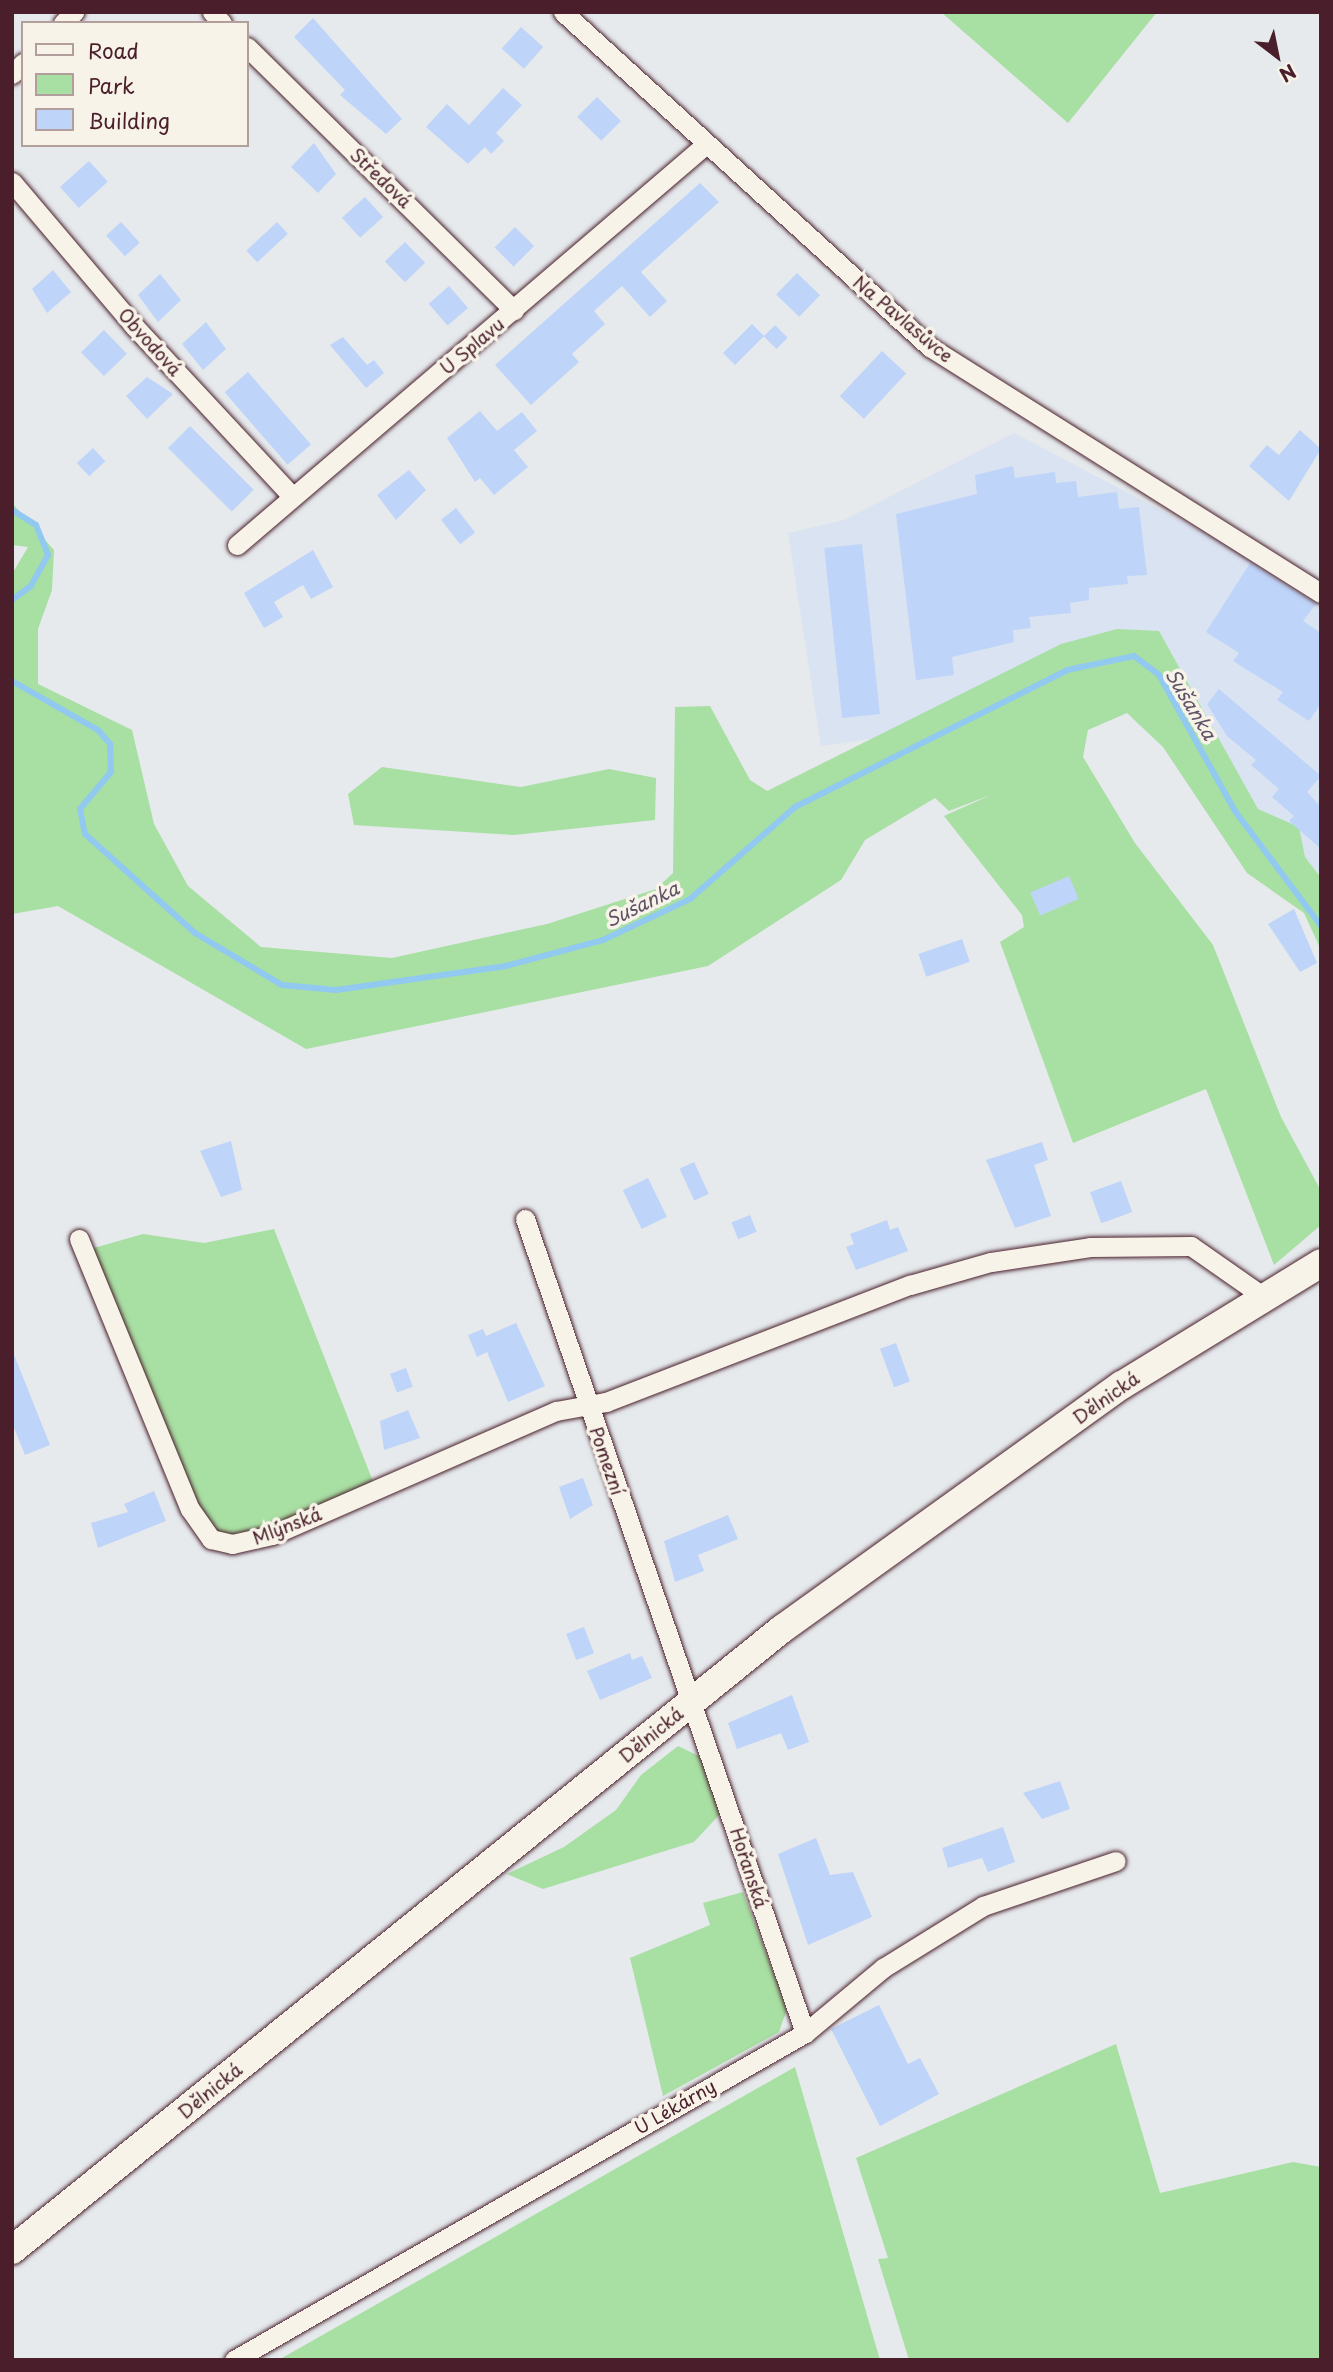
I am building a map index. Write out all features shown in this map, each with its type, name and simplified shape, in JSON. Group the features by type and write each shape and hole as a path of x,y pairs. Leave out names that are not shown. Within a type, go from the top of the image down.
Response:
{"main road":[{"name":"Dělnická","path":"12,2250 782,1629 1111,1393 1321,1263"}],"street":[{"name":"Na Pavlasůvce","path":"563,12 705,145 930,347 1321,593"},
{"name":"Středová","path":"248,48 514,310"},
{"name":"U Splavu","path":"237,545 705,145"},
{"name":"Obvodová","path":"12,182 134,326 293,497"},
{"name":"Pomezní","path":"524,1219 691,1703"},
{"name":"Mlýnská","path":"79,1238 190,1509 211,1539 232,1544 272,1535 481,1440 588,1406 910,1285 991,1262 1090,1247 1191,1246 1264,1297"},
{"name":"Hořanská","path":"691,1703 805,2033"},
{"name":"U Lékárny","path":"234,2360 805,2033 883,1968 983,1906 1116,1861"}],"shaded area":[{"path":"1014,433 1250,557 1321,604 1321,879 1305,857 1299,827 1258,809 1159,631 1061,644 876,738 821,746 788,533 844,520"}],"green space":[{"path":"941,12 1157,12 1068,123"},
{"path":"12,503 54,550 52,590 38,629 38,684 132,730 154,824 188,886 261,947 392,958 547,924 656,889 673,873 675,707 710,706 750,780 767,791 1061,644 1117,629 1159,631 1258,809 1299,827 1305,857 1321,878 1321,950 1304,913 1247,873 1163,747 1127,713 1088,730 1083,757 1135,843 1213,945 1281,1117 1321,1191 1321,1225 1274,1265 1206,1089 1073,1143 1000,942 1024,927 1022,915 944,816 993,794 949,811 935,798 865,840 841,880 708,966 306,1049 58,906 12,914 12,574 28,547 12,545"},
{"path":"382,767 521,787 609,769 656,778 655,820 514,835 354,825 348,794"},
{"path":"274,1229 376,1489 272,1535 211,1539 87,1268 94,1248 143,1234 204,1243"},
{"path":"678,1746 703,1758 721,1813 694,1842 543,1889 507,1874 564,1847 616,1810 641,1775"},
{"path":"743,1892 787,2009 779,2032 663,2096 630,1958 710,1925 703,1903"},
{"path":"1116,2044 1160,2193 1293,2162 1321,2167 1321,2360 909,2360 878,2259 888,2258 856,2158"},
{"path":"795,2067 880,2360 280,2360 282,2358"}],"building":[{"path":"313,18 402,119 386,134 340,95 345,90 294,37"},
{"path":"521,27 543,47 524,69 502,49"},
{"path":"503,88 522,105 496,133 504,141 491,154 485,147 468,164 426,127 447,104 469,125"},
{"path":"597,97 621,121 601,141 577,117"},
{"path":"314,143 336,174 318,193 291,167"},
{"path":"89,161 108,182 79,208 60,187"},
{"path":"700,183 719,202 641,272 667,301 650,317 622,286 594,311 605,324 572,354 579,362 531,405 495,365"},
{"path":"365,197 383,217 360,238 342,218"},
{"path":"121,222 140,243 125,256 106,235"},
{"path":"277,222 288,234 257,262 246,251"},
{"path":"515,227 534,246 514,267 494,248"},
{"path":"405,242 425,263 405,282 385,261"},
{"path":"53,270 71,292 47,313 32,289"},
{"path":"797,273 820,295 799,317 776,295"},
{"path":"160,274 181,300 158,322 138,295"},
{"path":"449,286 468,308 448,326 429,304"},
{"path":"206,322 226,349 203,370 182,344"},
{"path":"752,324 764,336 735,365 723,353"},
{"path":"775,325 788,338 776,349 764,336"},
{"path":"104,330 127,354 104,376 81,352"},
{"path":"343,337 367,365 374,360 384,373 366,388 330,345"},
{"path":"882,351 906,374 864,419 840,396"},
{"path":"248,372 311,444 288,465 225,392"},
{"path":"147,377 173,394 147,419 126,396"},
{"path":"480,411 497,431 522,412 537,431 514,450 528,467 494,495 480,478 475,482 447,438"},
{"path":"190,426 254,490 232,512 168,448"},
{"path":"1300,430 1321,449 1289,501 1249,466 1267,445 1279,455"},
{"path":"93,448 105,461 89,476 77,463"},
{"path":"1013,466 1015,478 1055,472 1056,483 1076,481 1078,497 1117,492 1119,509 1139,507 1147,575 1127,576 1128,584 1089,588 1089,600 1070,603 1071,613 1029,617 1031,628 1013,630 1014,642 952,657 954,675 916,680 896,514 977,494 975,475"},
{"path":"409,470 426,490 396,520 377,495"},
{"path":"456,508 475,532 460,544 441,520"},
{"path":"862,544 880,714 842,718 824,548"},
{"path":"313,550 333,587 311,599 303,585 274,602 283,617 264,628 244,593"},
{"path":"1250,563 1316,604 1303,621 1321,633 1321,703 1309,721 1277,700 1283,692 1233,661 1239,653 1206,632"},
{"path":"1219,689 1321,776 1307,792 1321,807 1321,849 1289,821 1294,816 1272,797 1279,789 1251,765 1256,760 1227,736 1207,704"},
{"path":"1069,876 1079,899 1040,915 1030,892"},
{"path":"1294,909 1317,963 1300,972 1268,924"},
{"path":"962,939 970,962 926,977 919,954"},
{"path":"231,1141 242,1190 221,1197 200,1151"},
{"path":"1042,1142 1048,1160 1034,1165 1051,1216 1015,1228 986,1160"},
{"path":"694,1162 709,1194 694,1200 679,1169"},
{"path":"648,1178 667,1217 642,1229 623,1190"},
{"path":"1121,1181 1132,1212 1101,1223 1090,1192"},
{"path":"750,1215 757,1232 738,1239 731,1222"},
{"path":"887,1220 890,1230 898,1227 908,1251 856,1270 846,1247 854,1244 850,1234"},
{"path":"516,1323 545,1386 508,1402 487,1352 477,1357 468,1335 483,1329 486,1336"},
{"path":"896,1343 910,1382 894,1387 880,1349"},
{"path":"13,1352 50,1445 25,1455 12,1423"},
{"path":"406,1368 413,1387 397,1393 390,1374"},
{"path":"408,1410 420,1438 384,1450 380,1421"},
{"path":"583,1478 593,1505 570,1519 559,1487"},
{"path":"154,1491 166,1521 98,1548 91,1523 128,1512 124,1504"},
{"path":"728,1515 738,1539 698,1555 704,1571 675,1582 664,1541"},
{"path":"584,1627 594,1653 576,1660 566,1634"},
{"path":"630,1653 632,1660 642,1656 652,1678 600,1700 587,1671"},
{"path":"792,1695 809,1742 788,1750 781,1733 737,1749 728,1723"},
{"path":"1060,1781 1070,1809 1042,1819 1023,1793"},
{"path":"1003,1827 1015,1862 988,1872 982,1858 948,1868 942,1848"},
{"path":"816,1838 830,1875 853,1872 872,1917 808,1945 778,1854"},
{"path":"879,2005 908,2064 920,2058 939,2094 880,2126 831,2029"}],"waterway":[{"path":"12,510 36,525 48,555 31,586 12,600"},
{"name":"Sušanka","path":"12,681 98,730 110,744 111,772 80,809 85,834 195,933 282,985 336,990 506,966 603,940 690,899 795,807 1067,670 1134,656 1159,675 1235,811 1321,926"}]}
